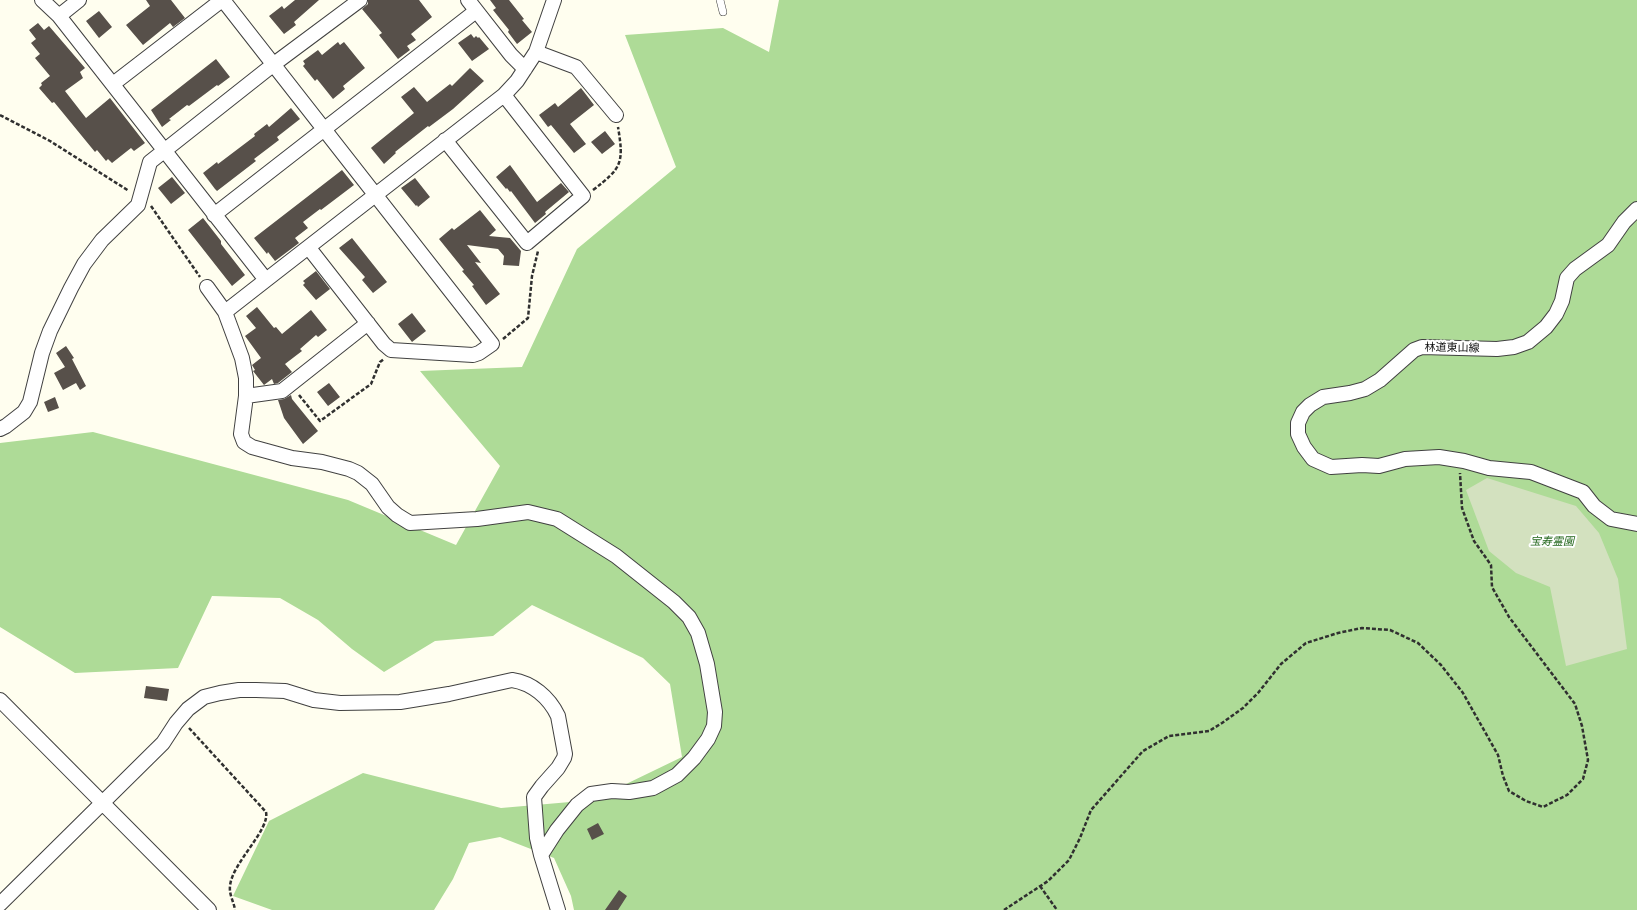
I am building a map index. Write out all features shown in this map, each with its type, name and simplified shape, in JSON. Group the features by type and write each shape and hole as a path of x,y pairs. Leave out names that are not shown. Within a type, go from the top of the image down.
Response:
{"street":[{"path":"42,0 59,16 266,280"},
{"path":"59,16 79,0"},
{"path":"113,84 223,0 492,344 479,354 473,355 392,350 384,344 309,248"},
{"path":"0,428 15,420 24,412 30,402 42,353 50,331 84,264 102,240 138,205 150,162 274,64 360,0"},
{"path":"225,312 504,95 517,81 536,52 554,0"},
{"path":"214,215 324,129 472,5 525,69"},
{"path":"536,52 576,67 616,115"},
{"path":"445,140 527,242 582,196 504,95"},
{"name":"林道東山線","path":"1637,209 1624,222 1608,246 1575,269 1567,278 1562,301 1556,314 1546,327 1528,342 1514,347 1497,349 1422,346 1414,350 1380,380 1365,389 1323,397 1310,405 1303,412 1298,423 1298,434 1304,447 1313,459 1331,467 1362,465 1380,466 1405,459 1439,456 1490,468 1531,472 1583,492 1594,506 1611,519 1637,524"},
{"path":"207,287 225,312 242,358 246,378 246,396 240,434 244,442 252,447 292,458 322,462 350,469 358,473 372,484 388,506 397,515 410,523 477,519 528,512 557,519 616,556 674,602 688,617 698,633 707,664 715,712 714,726 708,739 694,758 677,775 653,788 629,792 612,791 591,794 577,805 557,830 541,855"},
{"path":"246,396 279,392 368,323"},
{"path":"0,904 163,743 183,714 204,698 239,690 285,692 314,700 340,703 400,702 449,694 505,681 520,681 537,689 556,711 565,754 558,768 534,797 537,838 558,910"},
{"path":"0,700 209,910"}],"lane":[{"path":"720,0 723,12"}],"path":[{"path":"0,115 50,141 105,177 140,197 154,208 186,259 207,287"},
{"path":"582,196 587,195 611,176 618,165 621,152 616,115"},
{"path":"492,344 498,343 528,318 532,276 539,248 539,232"},
{"path":"291,384 320,421 371,384 380,362 392,350"},
{"path":"1004,910 1048,881 1068,860 1080,838 1091,810 1143,751 1169,736 1209,731 1222,723 1248,703 1281,664 1306,642 1362,628 1390,630 1418,643 1440,665 1463,694 1498,755 1503,776 1509,791 1526,801 1543,807 1567,795 1583,779 1588,760 1582,726 1575,704 1509,617 1492,587 1491,565 1474,541 1462,508 1460,472 1464,461"},
{"path":"183,714 188,720 187,727 266,812 267,817 263,827 235,872 230,885 230,894 235,910"},
{"path":"1040,886 1057,910"}],"green space":[{"path":"779,0 1637,0 1637,910 574,910 571,896 554,858 500,837 469,843 453,879 434,910 272,910 233,896 269,821 363,773 501,808 593,800 682,757 670,684 643,658 532,605 493,636 435,641 384,672 352,649 318,620 280,598 212,596 178,668 75,673 0,627 0,443 93,432 348,500 456,545 500,466 420,371 522,367 577,249 676,167 625,35 723,28 769,52"},
{"name":"宝寿霊園","path":"1487,478 1576,506 1599,533 1618,579 1627,649 1566,666 1550,587 1516,573 1489,551 1466,490"}],"building":[{"path":"146,0 171,0 185,18 173,27 170,23 143,45 126,25 150,6"},
{"path":"295,0 319,0 294,22 296,25 284,34 269,16 282,6 284,9"},
{"path":"368,0 419,0 432,17 411,34 416,40 407,46 410,50 398,59 379,35 382,33 362,9 368,4"},
{"path":"490,0 509,0 532,32 517,44 508,32 509,30 493,10 496,8"},
{"path":"99,11 112,27 99,38 86,21"},
{"path":"38,23 44,30 49,26 85,68 80,72 83,78 65,91 86,118 110,98 145,143 134,151 131,148 112,163 108,159 106,161 97,150 95,152 54,102 52,103 39,88 42,85 41,83 50,76 35,58 40,54 31,43 36,39 29,30"},
{"path":"471,34 474,38 476,36 478,38 479,37 489,49 472,61 458,43"},
{"path":"338,42 340,45 344,42 365,68 343,86 345,89 333,99 317,79 315,81 303,66 305,64 303,61 318,50 322,55"},
{"path":"216,59 230,77 189,106 187,105 169,119 171,120 162,127 151,110"},
{"path":"470,68 484,81 453,109 429,127 428,126 395,152 396,153 384,164 371,148 414,113 401,97 414,87 427,102 450,84 452,86"},
{"path":"581,88 594,105 570,124 586,144 574,153 551,125 548,127 539,115 555,103 558,107"},
{"path":"291,108 300,119 277,137 279,140 254,159 256,161 217,191 203,173 217,162 218,164 255,136 254,134 267,124 269,127"},
{"path":"605,131 615,144 602,154 591,142"},
{"path":"510,165 537,202 561,183 569,192 545,212 546,214 535,223 511,191 510,192 507,188 506,189 496,177"},
{"path":"342,170 354,185 303,222 308,228 295,238 299,243 275,261 254,238"},
{"path":"172,177 185,193 171,204 158,188"},
{"path":"415,178 430,197 418,207 401,188"},
{"path":"480,210 496,230 489,236 510,238 521,251 519,266 503,265 504,256 498,249 467,245 481,263 475,262 500,294 486,305 472,286 474,285 462,271 464,270 439,239 452,228 454,230"},
{"path":"203,218 245,275 232,286 188,230"},
{"path":"352,238 387,282 373,293 362,280 365,277 339,248"},
{"path":"316,271 330,289 316,300 303,285 305,283 303,281"},
{"path":"257,307 274,328 276,327 282,334 311,310 327,330 318,337 316,335 300,349 302,351 285,364 292,372 278,383 274,384 272,379 264,385 253,371 255,370 252,365 261,358 245,336 256,328 246,316"},
{"path":"412,313 426,331 412,342 398,324"},
{"path":"66,346 74,358 72,359 86,386 80,390 76,383 63,390 54,373 65,367 56,353"},
{"path":"329,383 340,397 328,406 317,392"},
{"path":"291,395 292,399 318,431 303,444 284,418 278,400 284,399"},
{"path":"55,397 59,408 48,412 44,402"},
{"path":"146,686 169,689 167,701 144,698"},
{"path":"598,823 604,834 592,840 587,829"},
{"path":"619,890 627,896 618,910 605,910"}]}
